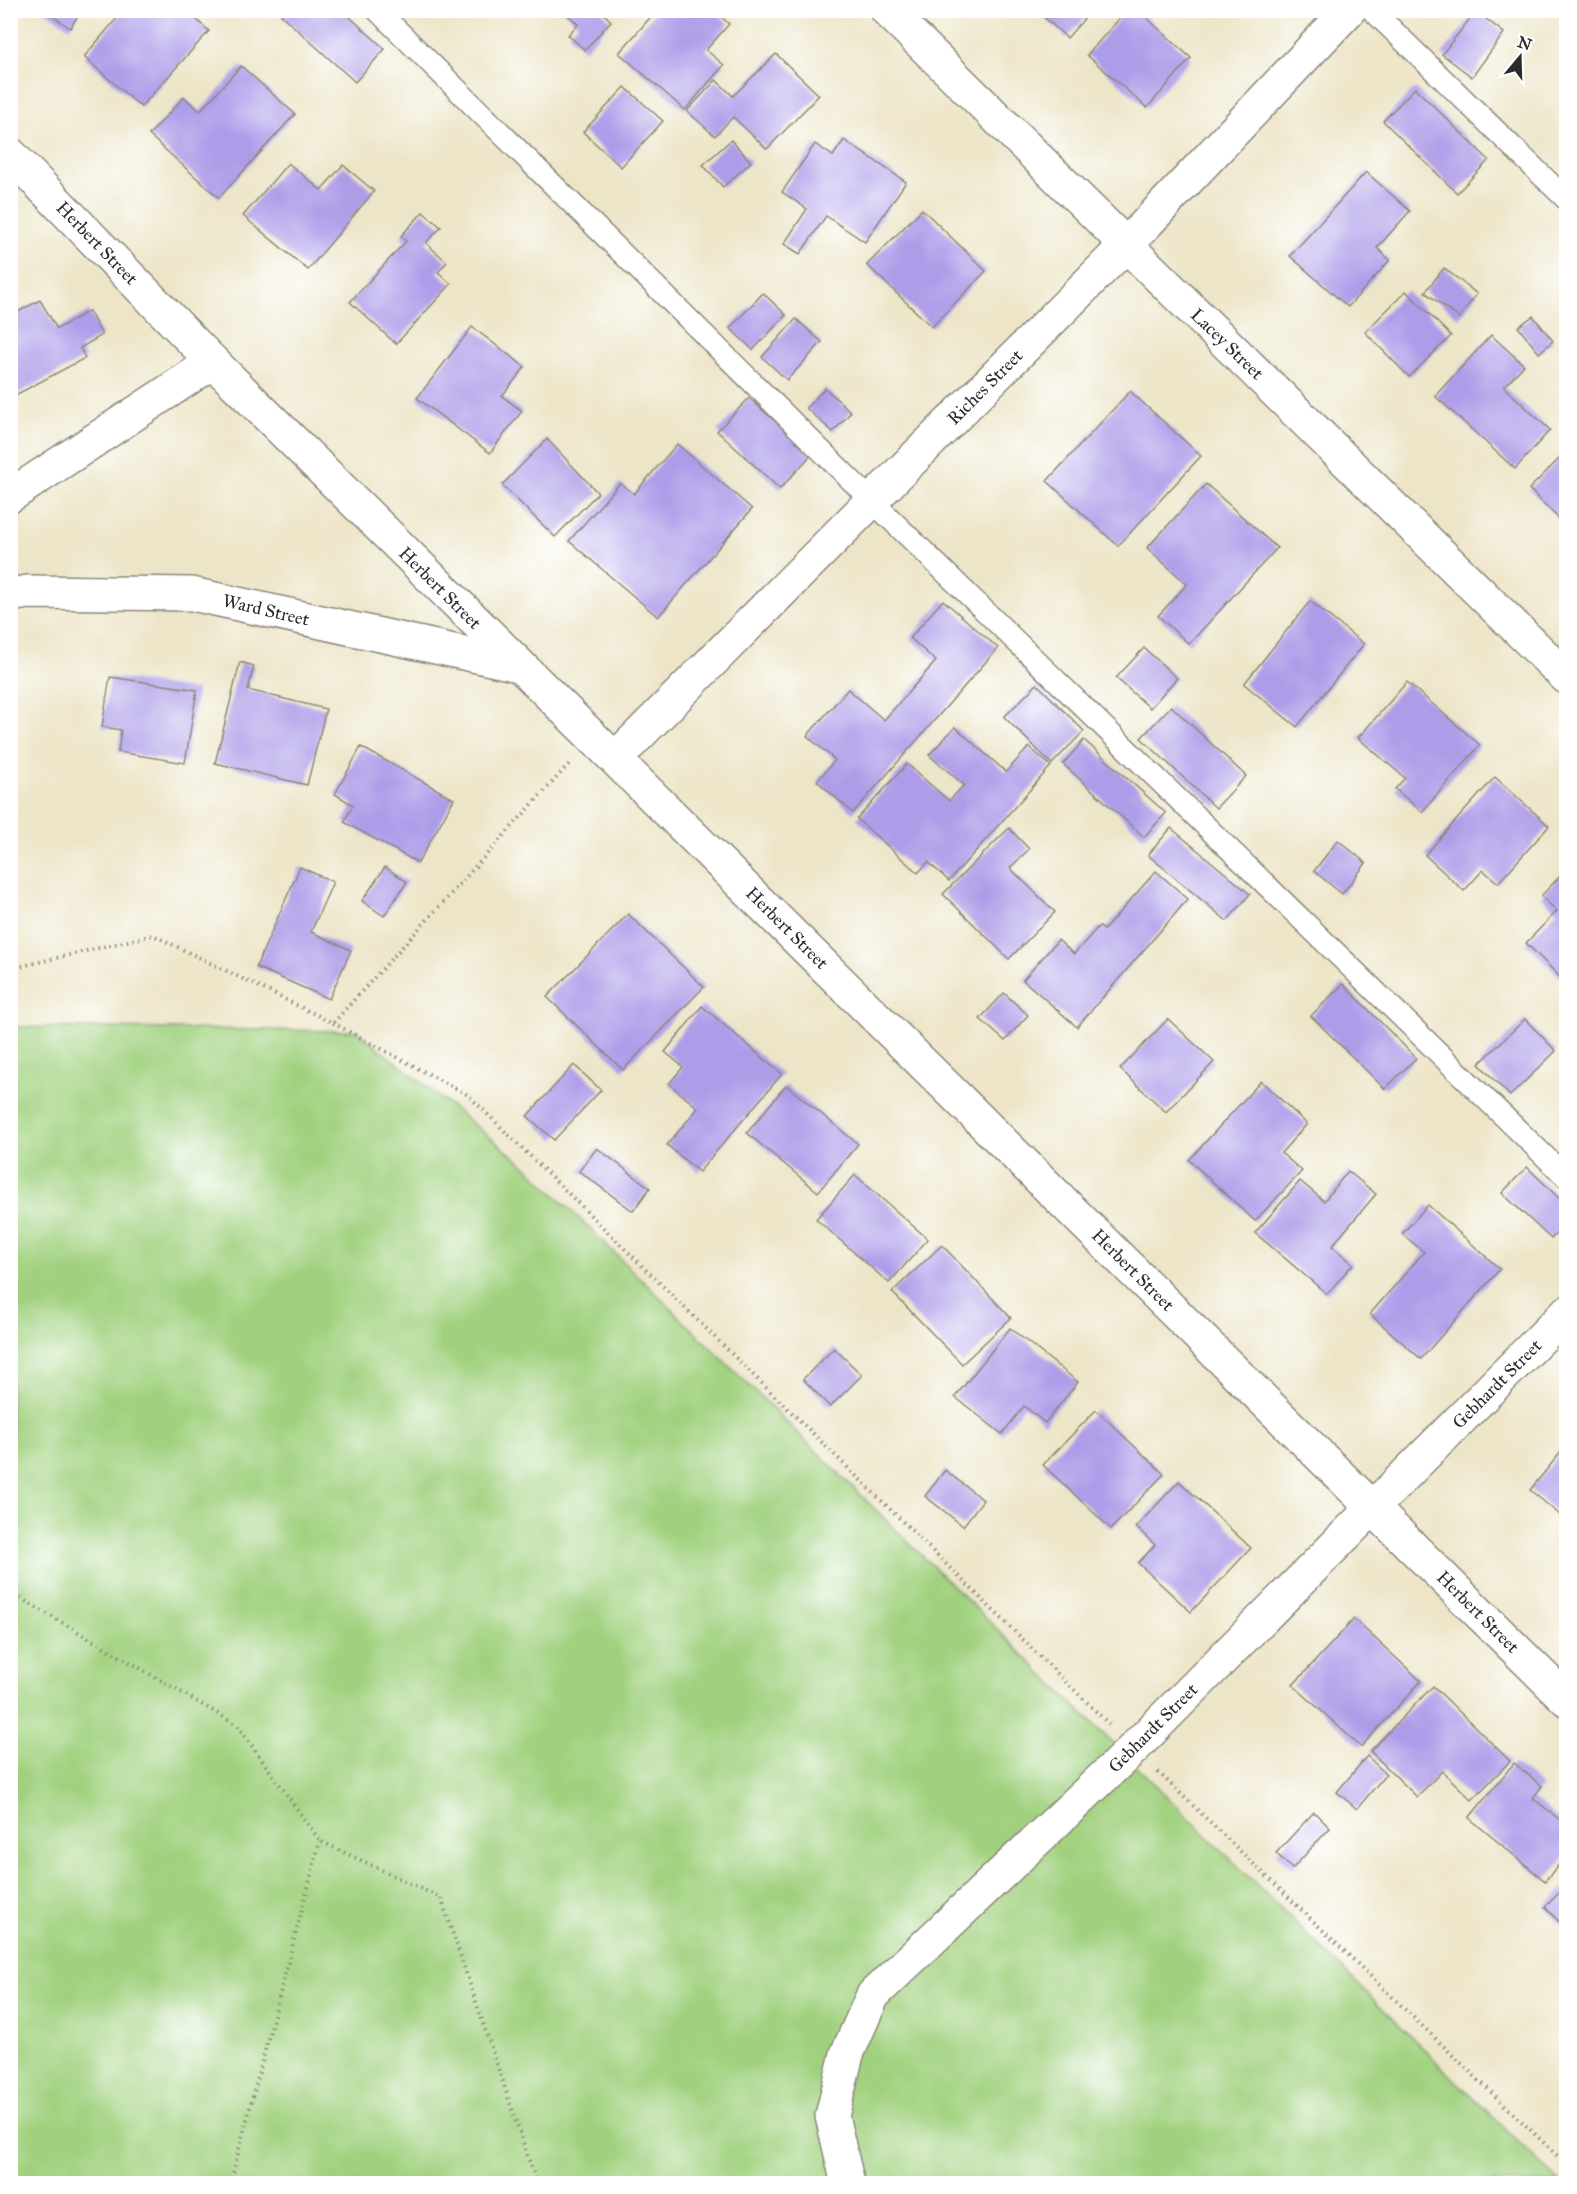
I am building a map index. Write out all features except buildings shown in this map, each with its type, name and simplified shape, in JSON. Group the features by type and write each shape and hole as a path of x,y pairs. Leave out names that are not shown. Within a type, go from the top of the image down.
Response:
{"street":[{"name":"Lacey Street","path":"887,10 1566,677"},
{"name":"Riches Street","path":"605,747 872,501 1126,245 1349,10"},
{"name":"Herbert Street","path":"10,154 213,362 518,665 605,747 1566,1699"},
{"path":"10,496 213,362"},
{"name":"Ward Street","path":"10,595 28,592 192,594 518,665"},
{"name":"Gebhardt Street","path":"848,2184 832,2116 847,2054 873,1995 1134,1748 1566,1313"}],"lane":[{"path":"377,10 872,501 1566,1177"},
{"path":"1372,10 1566,199"}],"path":[{"path":"333,1023 605,747"},
{"path":"10,969 153,935 333,1023 468,1095 1134,1748 1566,2164"},
{"path":"10,1592 237,1725 320,1841 441,1898 537,2184"},
{"path":"230,2184 320,1841"}],"green space":[{"path":"11,1027 357,1031 527,1167 1560,2183 11,2184"}]}
